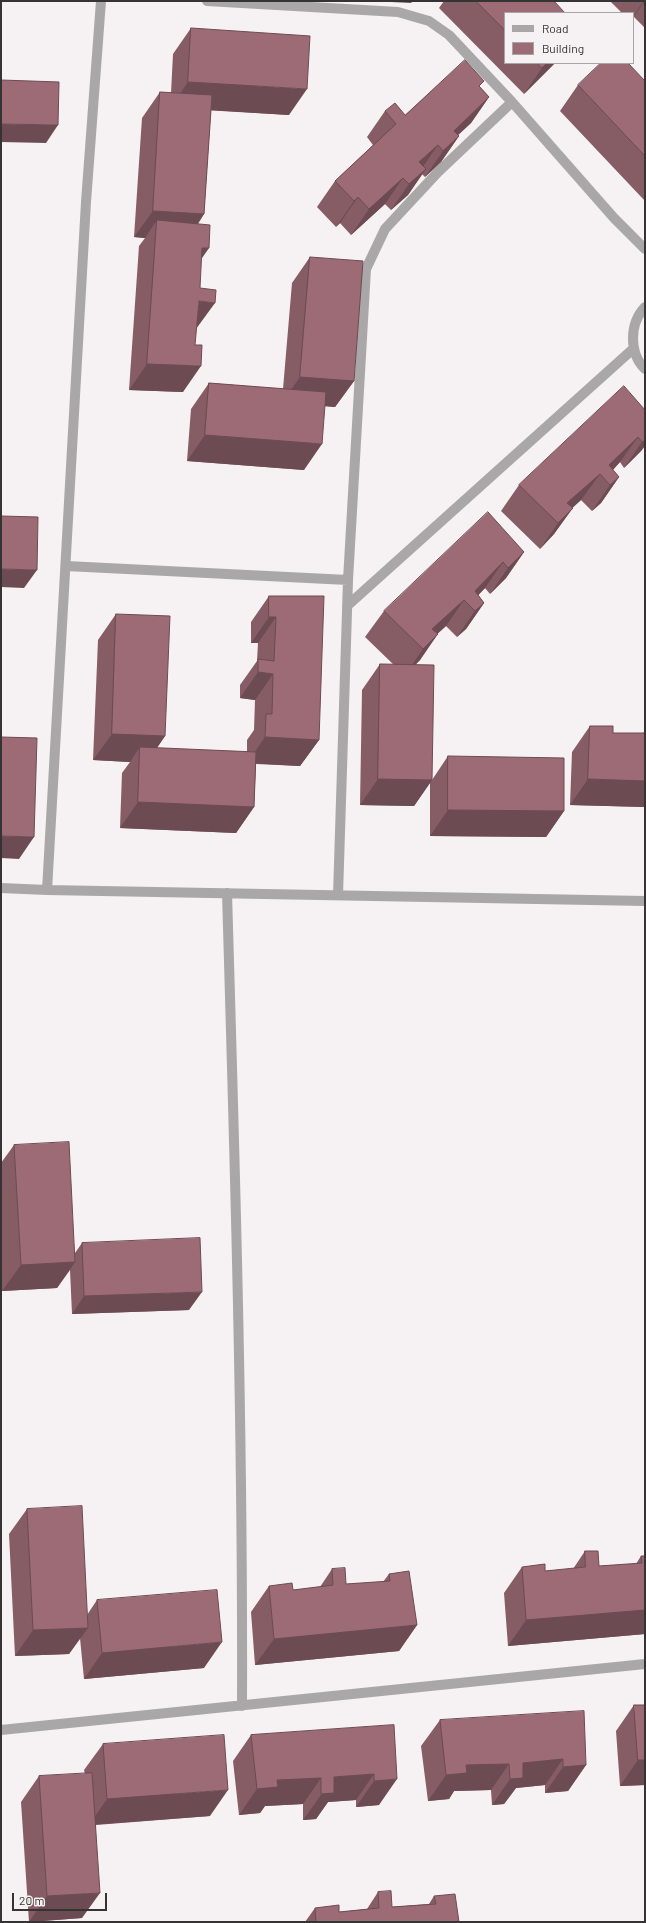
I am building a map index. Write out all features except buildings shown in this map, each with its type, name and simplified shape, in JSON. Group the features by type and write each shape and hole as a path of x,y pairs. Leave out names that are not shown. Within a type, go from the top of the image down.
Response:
{"street":[{"path":"47,890 85,209 101,1"},
{"path":"207,1 398,12 429,21 449,35 512,102 614,218 645,249"},
{"path":"338,895 348,580 366,269 385,229 438,172 512,102"},
{"path":"645,307 641,312 634,328 633,349 641,365 645,369"},
{"path":"347,606 633,349"},
{"path":"66,566 348,580"},
{"path":"1,888 645,900"},
{"path":"227,893 236,1205 242,1572 242,1706"},
{"path":"1,1730 645,1664"}]}
